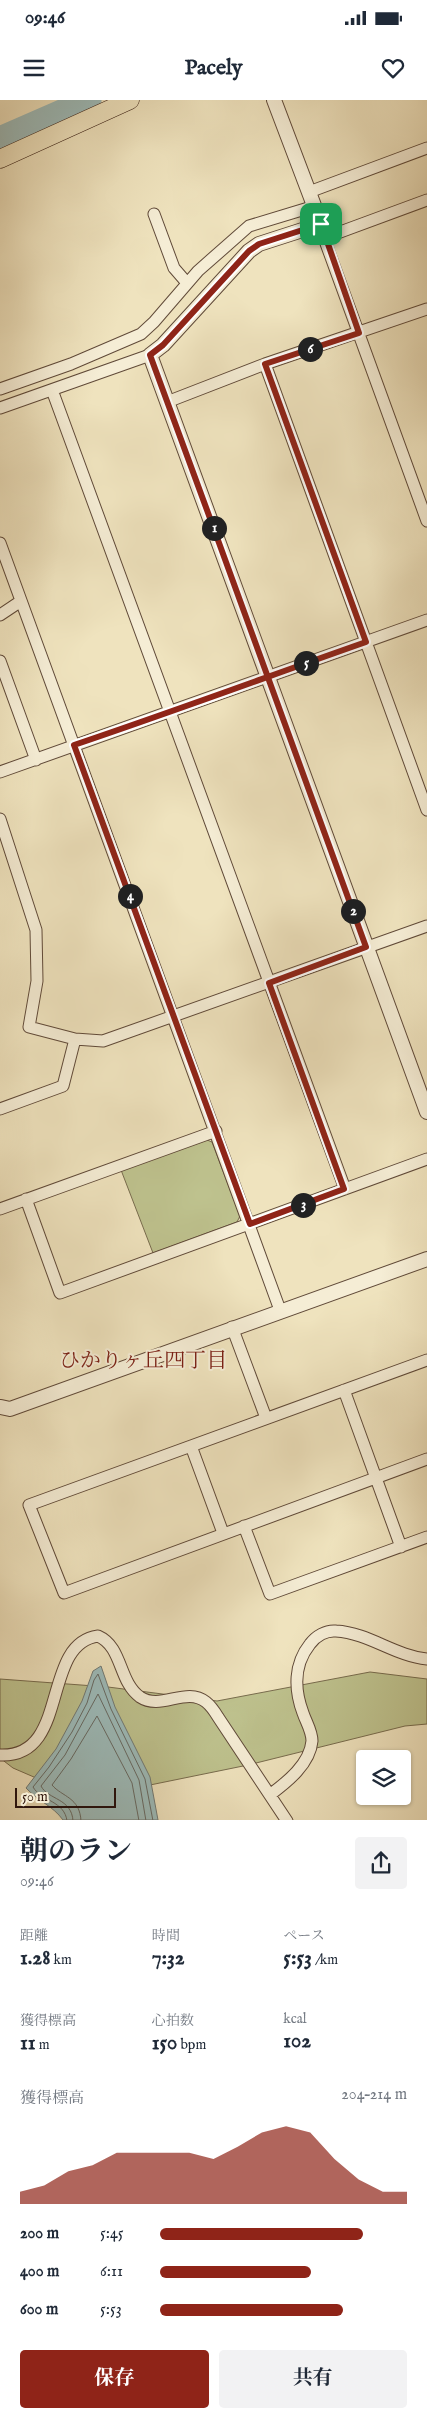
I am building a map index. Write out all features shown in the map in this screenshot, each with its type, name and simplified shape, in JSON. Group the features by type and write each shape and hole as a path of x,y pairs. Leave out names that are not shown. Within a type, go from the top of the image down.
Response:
{"main road":[{"path":"0,159 130,100"}],"street":[{"path":"274,100 321,224 324,238 427,521"},
{"path":"309,192 427,148"},
{"path":"324,238 427,200"},
{"path":"0,389 71,364 141,334 154,322 198,271 249,226 314,206"},
{"path":"154,214 174,268 187,283"},
{"path":"0,408 150,355 163,345 249,251 259,244 321,224"},
{"path":"167,402 265,364 427,309"},
{"path":"150,355 427,1112"},
{"path":"265,364 366,642 423,787 427,810"},
{"path":"52,390 344,1189"},
{"path":"0,543 280,1310"},
{"path":"0,616 22,601"},
{"path":"0,772 427,620"},
{"path":"0,661 36,760"},
{"path":"0,820 36,930 37,980 29,1027 75,1039 103,1041 427,926"},
{"path":"0,1109 63,1086 75,1039"},
{"path":"0,1209 216,1131"},
{"path":"26,1199 60,1293 427,1159"},
{"path":"1,1406 10,1409 280,1310 427,1259"},
{"path":"232,1328 266,1418"},
{"path":"427,1360 29,1505 64,1593 427,1459"},
{"path":"344,1390 401,1547"},
{"path":"191,1446 223,1533"},
{"path":"244,1526 270,1594 427,1537"},
{"path":"271,1794 298,1770 308,1754 312,1741 309,1726 299,1700 296,1677 303,1653 312,1641 322,1633 335,1631 383,1643 404,1654 427,1658"},
{"path":"0,1755 16,1753 34,1741 47,1721 63,1670 75,1646 81,1640 98,1636 106,1639 117,1653 122,1671 130,1687 139,1696 149,1701 159,1702 194,1696 206,1702 271,1794 279,1812 287,1820"}],"green space":[{"path":"207,1140 212,1142 240,1216 237,1222 153,1253 121,1170"},
{"path":"370,1672 427,1679 427,1724 405,1726 248,1765 150,1785 64,1790 13,1768 0,1758 0,1679 108,1687 217,1701"}],"water":[{"path":"101,1666 115,1707 150,1777 158,1820 63,1820 55,1811 26,1788 56,1749 82,1701 93,1671"}],"waterway":[{"path":"0,139 89,100"}],"district":[{"name":"ひかりヶ丘四丁目","path":"143,1361"}],"route":[{"path":"321,224 259,244 249,251 163,345 150,355 268,676 366,947 269,983 344,1189 250,1224 74,745 170,712 268,676 366,642 265,364 359,333 324,238 321,224"}]}
